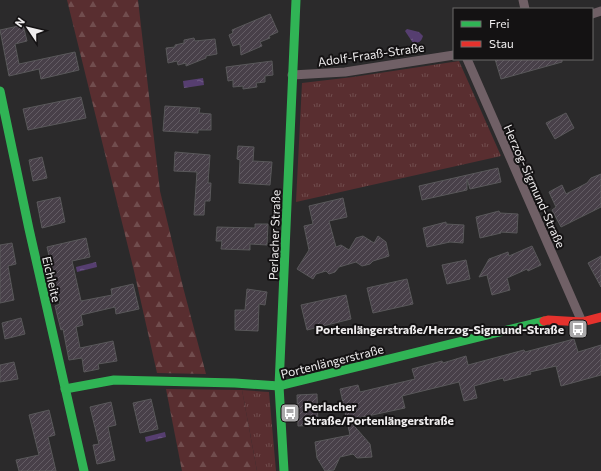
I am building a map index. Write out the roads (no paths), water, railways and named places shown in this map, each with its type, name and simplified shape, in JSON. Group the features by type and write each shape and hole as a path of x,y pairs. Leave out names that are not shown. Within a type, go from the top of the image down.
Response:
{"street":[{"name":"Perlacher Straße","path":"284,471 279,386 296,0"},
{"name":"Adolf-Fraaß-Straße","path":"292,75 345,72 453,55"},
{"name":"Herzog-Sigmund-Straße","path":"467,60 582,322"},
{"name":"Eichleite","path":"0,91 29,229 84,471"},
{"name":"Portenlängerstraße","path":"65,389 114,380 235,383 279,386 548,320 582,322 601,317"}],"water":[{"path":"407,29 419,32 423,36 421,41 413,43 405,31"},
{"path":"203,78 204,85 184,88 183,81"},
{"path":"96,262 97,267 77,272 76,267"},
{"path":"165,432 166,437 146,442 145,437"}],"place":[{"name":"Portenlängerstraße/Herzog-Sigmund-Straße","path":"578,329"},
{"name":"Perlacher Straße/Portenlängerstraße","path":"290,413"}]}
